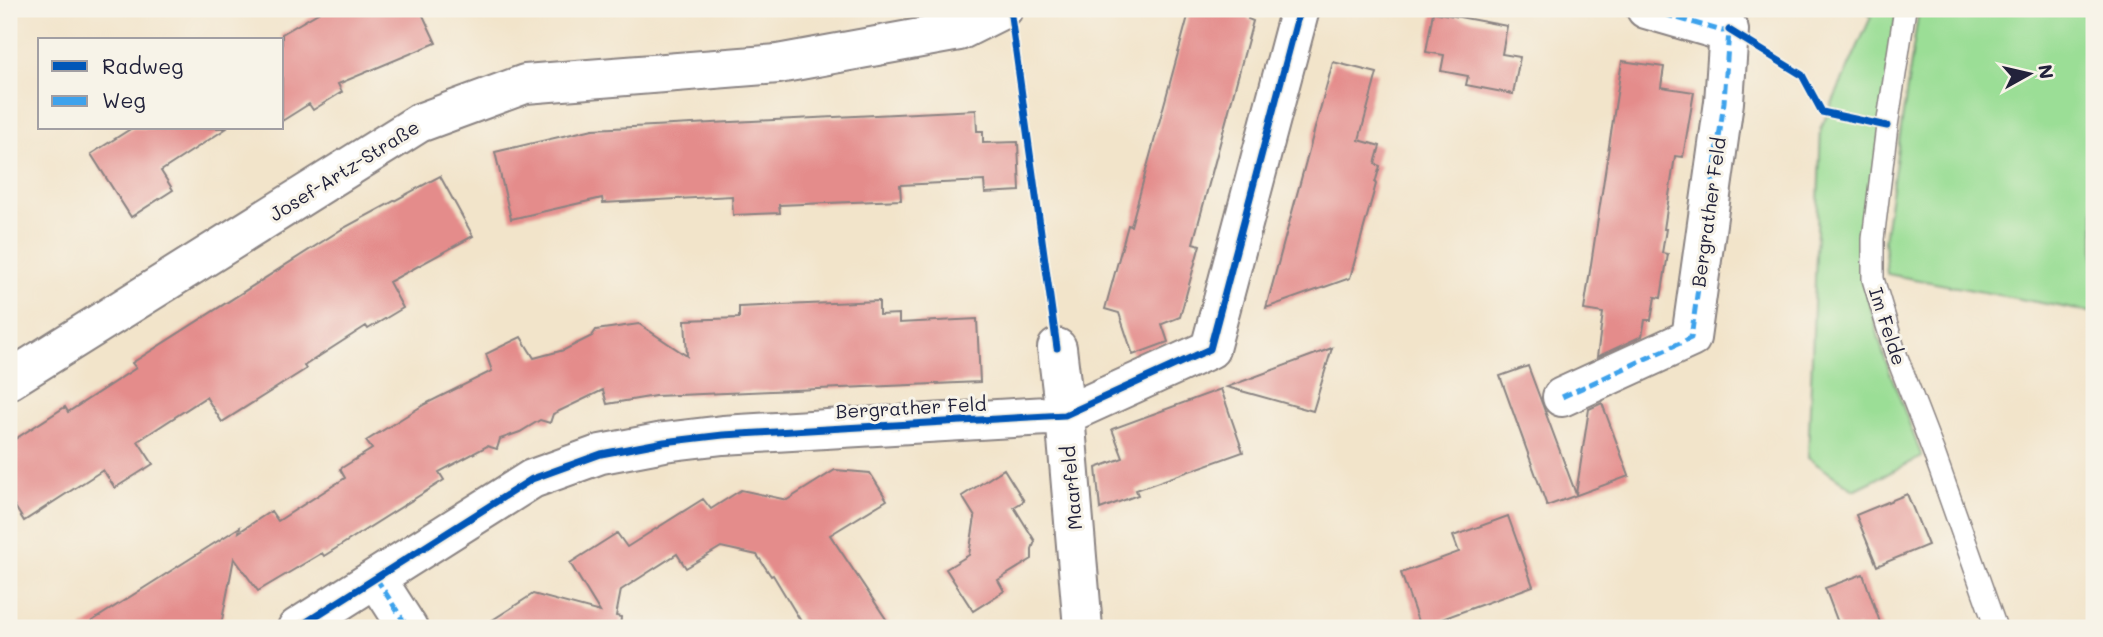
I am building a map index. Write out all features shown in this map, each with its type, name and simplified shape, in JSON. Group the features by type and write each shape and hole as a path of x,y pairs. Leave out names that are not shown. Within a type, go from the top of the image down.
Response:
{"street":[{"name":"Josef-Artz-Straße","path":"9,380 419,122 525,84 778,64 959,31 1003,9"},
{"name":"Bergrather Feld","path":"297,628 532,479 601,454 664,442 723,435 1065,415 1210,349 1300,9"},
{"name":"Bergrather Feld","path":"1562,397 1691,338 1724,102 1730,30 1722,31 1646,9"},
{"name":"Maarfeld","path":"1056,348 1065,415 1083,628"},
{"path":"376,578 408,628"}],"lane":[{"name":"Im Felde","path":"1905,9 1874,227 1873,279 1895,352 1996,628"}],"green space":[{"path":"1864,9 1897,9 1863,280 1884,356 1922,457 1854,490 1808,458 1821,128 1871,17"},
{"path":"1919,9 2094,9 2094,313 1887,274 1884,240"}],"building":[{"path":"325,9 420,9 436,43 338,84 342,92 313,110 309,104 284,120 282,34"},
{"path":"1190,9 1251,9 1248,19 1253,21 1193,243 1200,245 1180,317 1162,324 1168,342 1133,355 1119,313 1105,309 1128,225 1131,226"},
{"path":"1433,12 1507,26 1502,54 1520,57 1513,94 1466,85 1468,76 1441,71 1444,55 1426,52"},
{"path":"1622,61 1664,67 1661,87 1694,92 1683,157 1675,156 1664,229 1662,253 1668,254 1661,298 1655,297 1651,320 1645,320 1642,336 1597,357 1603,313 1584,310"},
{"path":"1333,62 1377,73 1359,140 1380,146 1375,164 1380,166 1376,184 1350,278 1266,308"},
{"path":"976,110 977,131 983,131 983,143 1018,142 1020,191 985,193 984,181 900,185 901,200 779,205 780,213 733,215 732,196 603,203 602,198 511,219 495,152 593,129"},
{"path":"129,130 224,130 161,171 173,190 131,217 91,154"},
{"path":"440,176 473,236 389,282 403,308 368,329 366,326 304,366 306,369 222,422 206,397 138,441 153,464 115,488 103,470 24,521 9,497 9,443 65,407 68,412 136,368 132,363 342,229"},
{"path":"879,301 879,315 899,314 899,323 977,319 980,382 655,396 607,404 603,390 553,414 550,423 540,420 520,432 500,439 497,449 487,446 439,472 444,480 324,556 322,553 258,591 234,558 222,620 210,628 81,628 240,527 239,532 271,511 278,521 345,478 340,469 372,449 366,441 425,404 492,371 486,354 521,337 534,358 564,350 592,336 596,330 639,324 687,356 685,320 739,318 739,307"},
{"path":"1332,348 1313,411 1227,387"},
{"path":"1528,366 1576,494 1589,409 1602,403 1629,476 1547,506 1500,376"},
{"path":"1221,389 1243,452 1136,490 1138,495 1100,509 1096,468 1123,458 1112,429"},
{"path":"1004,469 1024,501 1014,507 1035,541 1032,559 998,580 1004,591 973,611 946,569 969,555 975,517 962,496"},
{"path":"835,470 870,473 887,500 830,535 892,628 805,628 773,575 771,576 757,555 721,547 686,568 677,554 621,590 616,616 621,617 620,628 480,628 533,594 600,612 570,563 617,533 627,547 703,499 711,509 741,490 787,500"},
{"path":"1907,494 1928,545 1877,566 1856,515"},
{"path":"1508,516 1533,586 1420,627 1401,573 1459,552 1453,536"},
{"path":"1863,574 1882,628 1840,628 1825,588"}],"marked path":[{"path":"1562,397 1691,338 1724,102 1729,30 1722,31 1646,9"},
{"path":"376,578 408,628"}],"cycle path":[{"path":"1010,9 1057,348"},
{"path":"297,628 532,479 601,454 664,442 723,435 1065,415 1210,349 1300,9"},
{"path":"1729,30 1802,75 1822,112 1887,126"}]}
